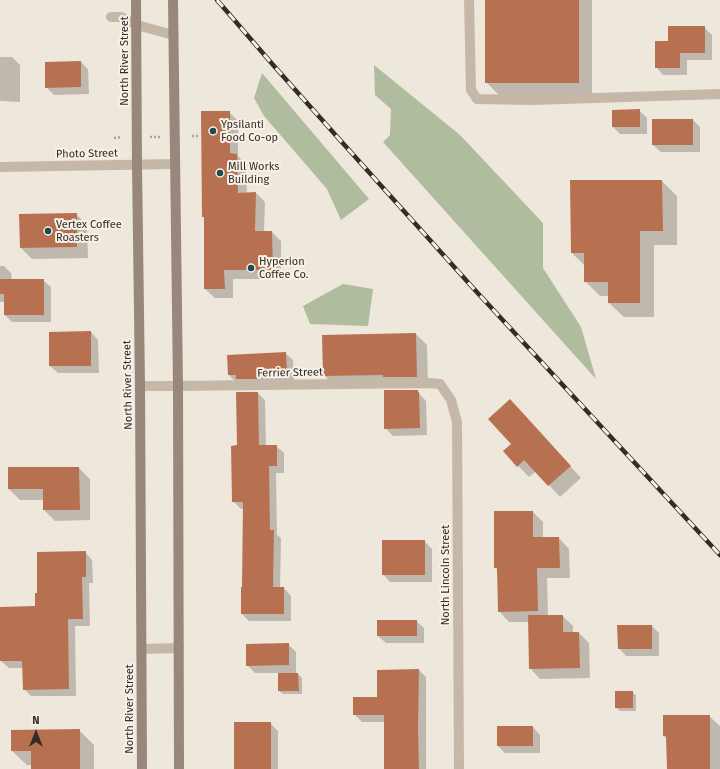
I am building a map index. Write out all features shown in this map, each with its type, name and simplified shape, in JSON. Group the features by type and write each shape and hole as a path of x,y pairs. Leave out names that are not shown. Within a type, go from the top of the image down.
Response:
{"street":[{"name":"North River Street","path":"136,0 142,769"},
{"path":"173,0 178,386 179,769"},
{"path":"469,0 471,90 477,99 524,100 720,94"},
{"path":"111,17 121,17 137,25 173,35"},
{"name":"Photo Street","path":"0,167 175,164"},
{"name":"Ferrier Street","path":"140,386 440,384"},
{"name":"North Lincoln Street","path":"440,384 451,400 457,422 459,769"},
{"path":"142,648 179,648"}],"path":[{"path":"192,136 198,136"},
{"path":"150,137 162,137"}],"green space":[{"path":"374,65 460,135 543,223 543,268 581,327 596,379 383,142 390,135 391,109 375,95"},
{"path":"262,73 369,199 341,220 327,189 264,116 254,98"},
{"path":"343,284 373,289 368,326 310,324 303,306"}],"building":[{"path":"485,0 579,0 579,83 485,83"},
{"path":"668,26 705,26 705,53 680,53 680,68 655,68 655,41 668,41"},
{"path":"81,61 81,87 45,88 45,62"},
{"path":"640,109 640,127 612,127 612,110"},
{"path":"201,111 230,111 230,153 237,154 238,193 256,192 255,231 272,231 273,270 224,270 225,289 204,289 204,217 202,217"},
{"path":"652,119 693,119 693,145 652,145"},
{"path":"570,180 662,180 663,231 640,231 640,303 608,303 608,282 584,282 584,253 571,253"},
{"path":"77,213 77,247 20,248 19,214"},
{"path":"0,279 44,279 44,315 4,315 4,294 0,294"},
{"path":"91,331 91,366 49,366 49,332"},
{"path":"416,333 417,377 383,377 383,375 323,376 322,335"},
{"path":"286,352 287,373 258,374 258,379 236,379 236,375 228,375 227,355"},
{"path":"384,390 418,390 420,428 384,429"},
{"path":"236,392 258,392 259,445 277,445 277,466 269,466 270,530 274,530 273,587 284,587 284,614 241,614 243,502 232,502 231,446 237,445"},
{"path":"510,399 571,466 548,486 524,460 517,467 503,451 511,444 488,419"},
{"path":"8,467 79,467 80,510 43,510 43,489 8,489"},
{"path":"494,511 533,511 533,537 559,537 560,568 537,568 538,611 498,612 497,568 494,568"},
{"path":"382,540 425,540 425,575 382,575"},
{"path":"86,551 86,577 82,577 83,619 68,619 69,689 23,690 22,661 0,661 0,607 35,606 35,593 37,593 37,552"},
{"path":"528,615 563,615 563,632 579,632 580,668 529,669"},
{"path":"377,620 417,620 417,636 377,636"},
{"path":"617,625 652,625 652,649 618,649"},
{"path":"289,643 289,665 246,666 246,644"},
{"path":"419,669 419,769 384,769 384,715 353,715 353,697 377,697 377,670"},
{"path":"278,673 298,673 299,691 278,691"},
{"path":"615,691 633,691 633,708 615,708"},
{"path":"663,715 710,715 710,769 667,769 666,736 663,736"},
{"path":"234,722 271,722 271,769 234,769"},
{"path":"497,726 533,726 533,746 497,746"},
{"path":"80,729 80,769 31,769 31,751 11,751 11,730"}],"railway":[{"path":"217,0 274,66 474,289 720,555"}],"place":[{"name":"Ypsilanti Food Co-op","path":"213,131"},
{"name":"Mill Works Building","path":"220,173"},
{"name":"Vertex Coffee Roasters","path":"48,231"},
{"name":"Hyperion Coffee Co.","path":"251,268"}]}
